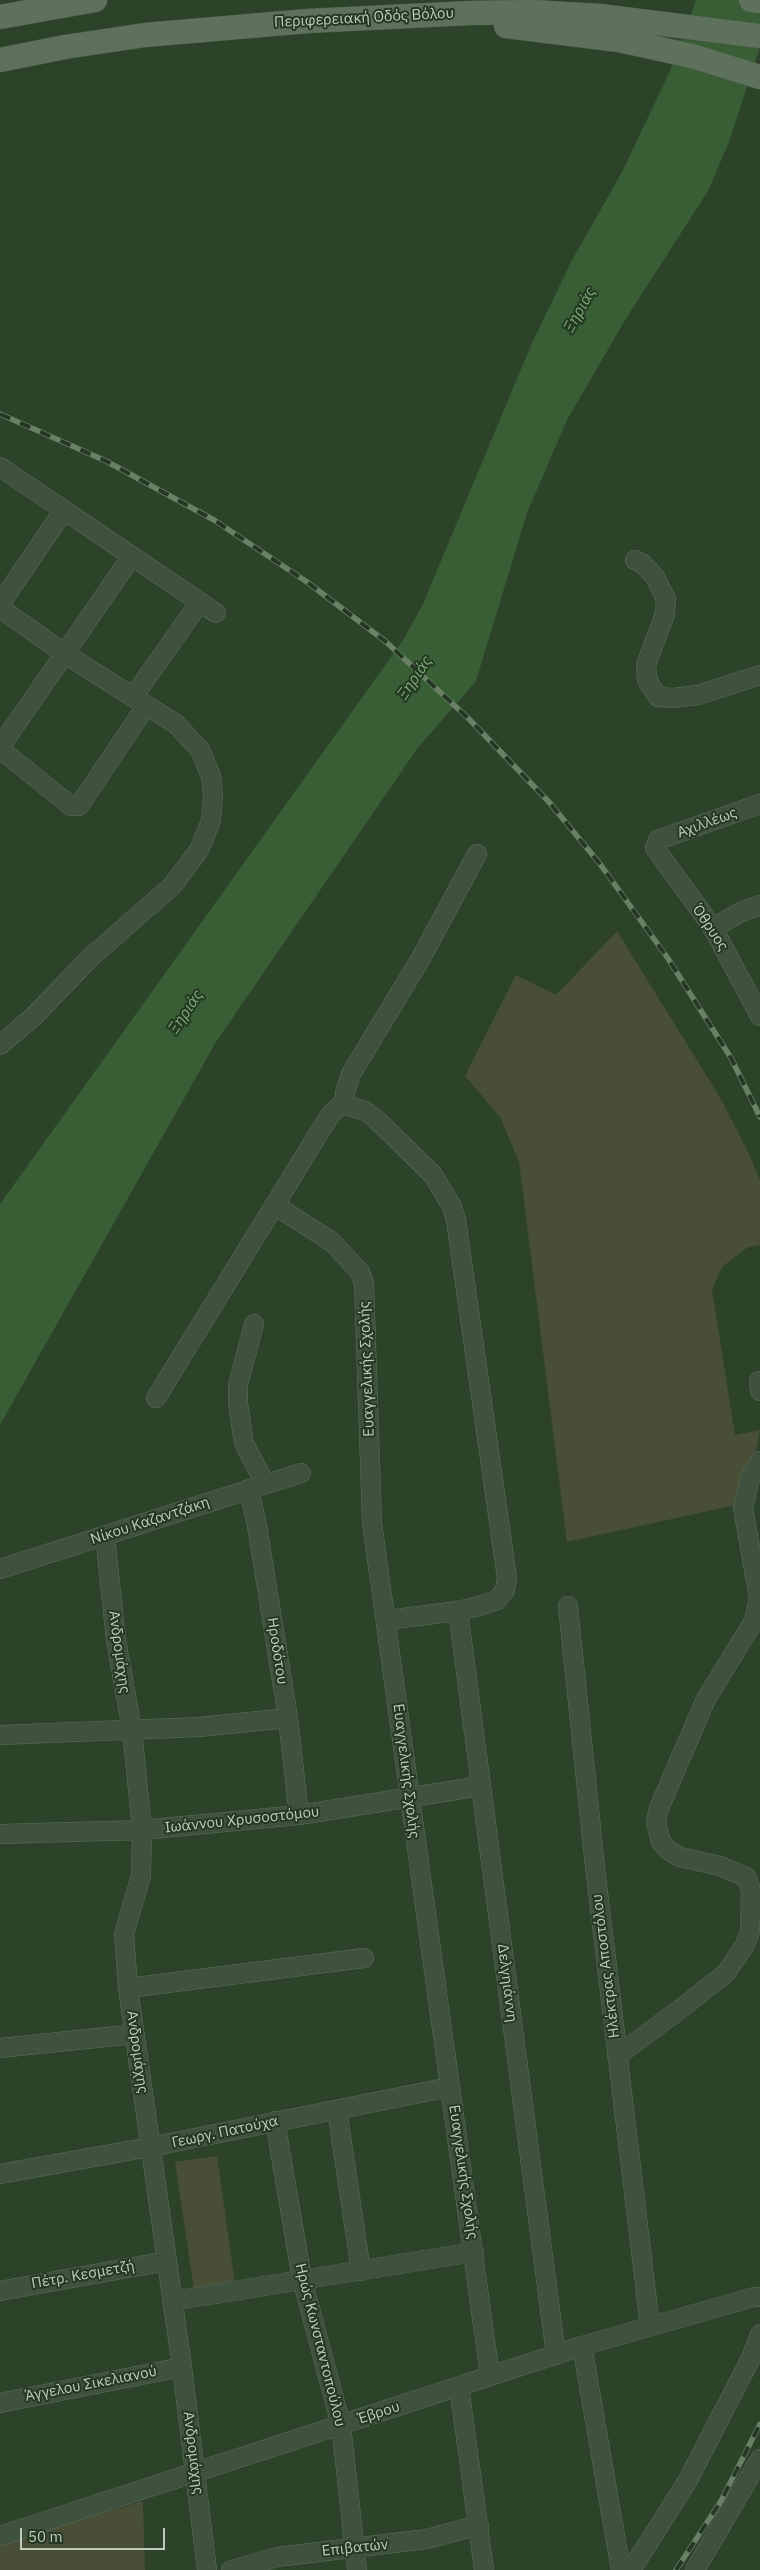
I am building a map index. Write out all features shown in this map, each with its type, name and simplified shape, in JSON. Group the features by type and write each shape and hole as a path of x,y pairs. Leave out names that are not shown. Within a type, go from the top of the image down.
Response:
{"main road":[{"path":"0,17 95,0"},
{"path":"751,0 760,1"},
{"name":"Περιφερειακή Οδός Βόλου","path":"0,60 65,47 145,35 274,23 392,16 532,12 600,16 760,36"},
{"path":"392,16 494,24 619,40 659,48 758,76"}],"street":[{"path":"0,467 208,607 140,701 79,806 71,806 0,748 132,556"},
{"path":"0,604 64,510"},
{"path":"636,560 643,564 655,577 666,599 665,614 646,665 647,680 658,697 672,698 698,695 760,675"},
{"path":"0,608 65,654 176,724 188,734 200,750 211,776 213,796 211,822 199,850 173,885 91,958 33,1017 0,1045"},
{"name":"Αχιλλέως","path":"655,844 658,840 760,804"},
{"name":"Όθρυος","path":"655,844 657,852 713,928 760,1016"},
{"path":"345,1105 345,1093 351,1074 416,966 477,854"},
{"path":"713,928 740,912 760,905"},
{"path":"156,1398 276,1206 330,1115 339,1106 345,1105 365,1111 376,1119 424,1165 442,1190 456,1220 507,1578 505,1590 497,1600 458,1612 387,1620"},
{"name":"Ευαγγελικής Σχολής","path":"276,1206 332,1242 360,1272 364,1283 372,1523 387,1620 409,1798 490,2376"},
{"name":"Ηροδότου","path":"254,1324 238,1384 238,1403 244,1442 257,1486 257,1526 288,1718 299,1815"},
{"path":"617,2056 726,1973 745,1945 750,1931 751,1890 746,1877 720,1866 680,1857 668,1850 661,1842 656,1822 659,1808 706,1699 754,1621 758,1598 743,1508 750,1478 760,1461"},
{"name":"Νίκου Καζαντζάκη","path":"0,1570 257,1486 301,1474"},
{"name":"Ανδρομάχης","path":"104,1536 116,1640 132,1730 142,1830 141,1876 124,1934 128,1988 182,2367 207,2570"},
{"name":"Ηλέκτρας Αποστόλου","path":"568,1606 617,2056 650,2326"},
{"name":"Δελγηιάννη","path":"458,1612 556,2355"},
{"path":"0,1735 132,1730 288,1718"},
{"name":"Ιωάννου Χρυσοστόμου","path":"0,1834 142,1830 299,1815 481,1786"},
{"path":"128,1988 364,1958"},
{"path":"0,2048 135,2034"},
{"name":"Γεωργ. Πατούχα","path":"0,2174 150,2148 275,2121 450,2087"},
{"path":"337,2110 361,2271"},
{"name":"Ηρώς Κωνσταντοπούλου","path":"275,2121 302,2279 341,2425 358,2570"},
{"path":"172,2301 474,2252"},
{"name":"Πέτρ. Κεσμετζή","path":"0,2292 167,2261"},
{"name":"Έβρου","path":"0,2536 582,2346 754,2297 760,2297"},
{"path":"631,2570 688,2480 752,2356 760,2334"},
{"path":"582,2346 621,2570"},
{"name":"Άγγελου Σικελιανού","path":"0,2402 182,2367"},
{"path":"459,2386 484,2570"},
{"path":"695,2570 751,2490 760,2459"},
{"name":"Επιβατών","path":"231,2570 277,2557 427,2539 479,2525"}],"shaded area":[{"path":"617,931 721,1099 751,1158 760,1181 760,1245 748,1247 722,1267 712,1290 735,1435 760,1430 757,1447 736,1505 567,1542 519,1162 500,1117 465,1076 516,975 556,995"},
{"path":"217,2156 235,2283 194,2290 175,2162"},
{"path":"143,2501 145,2570 0,2570 0,2545"}],"water":[{"name":"Ξηριάς","path":"696,0 760,0 760,47 729,142 708,191 627,317 567,420 527,513 476,681 417,749 216,1042 0,1425 0,1204 403,640 423,604 531,345 571,262 623,170 669,73"}],"railway":[{"path":"0,414 106,461 214,520 307,582 385,641 468,718 549,802 600,864 667,957 731,1058 760,1117"},
{"path":"676,2570 721,2501 760,2424"}]}
